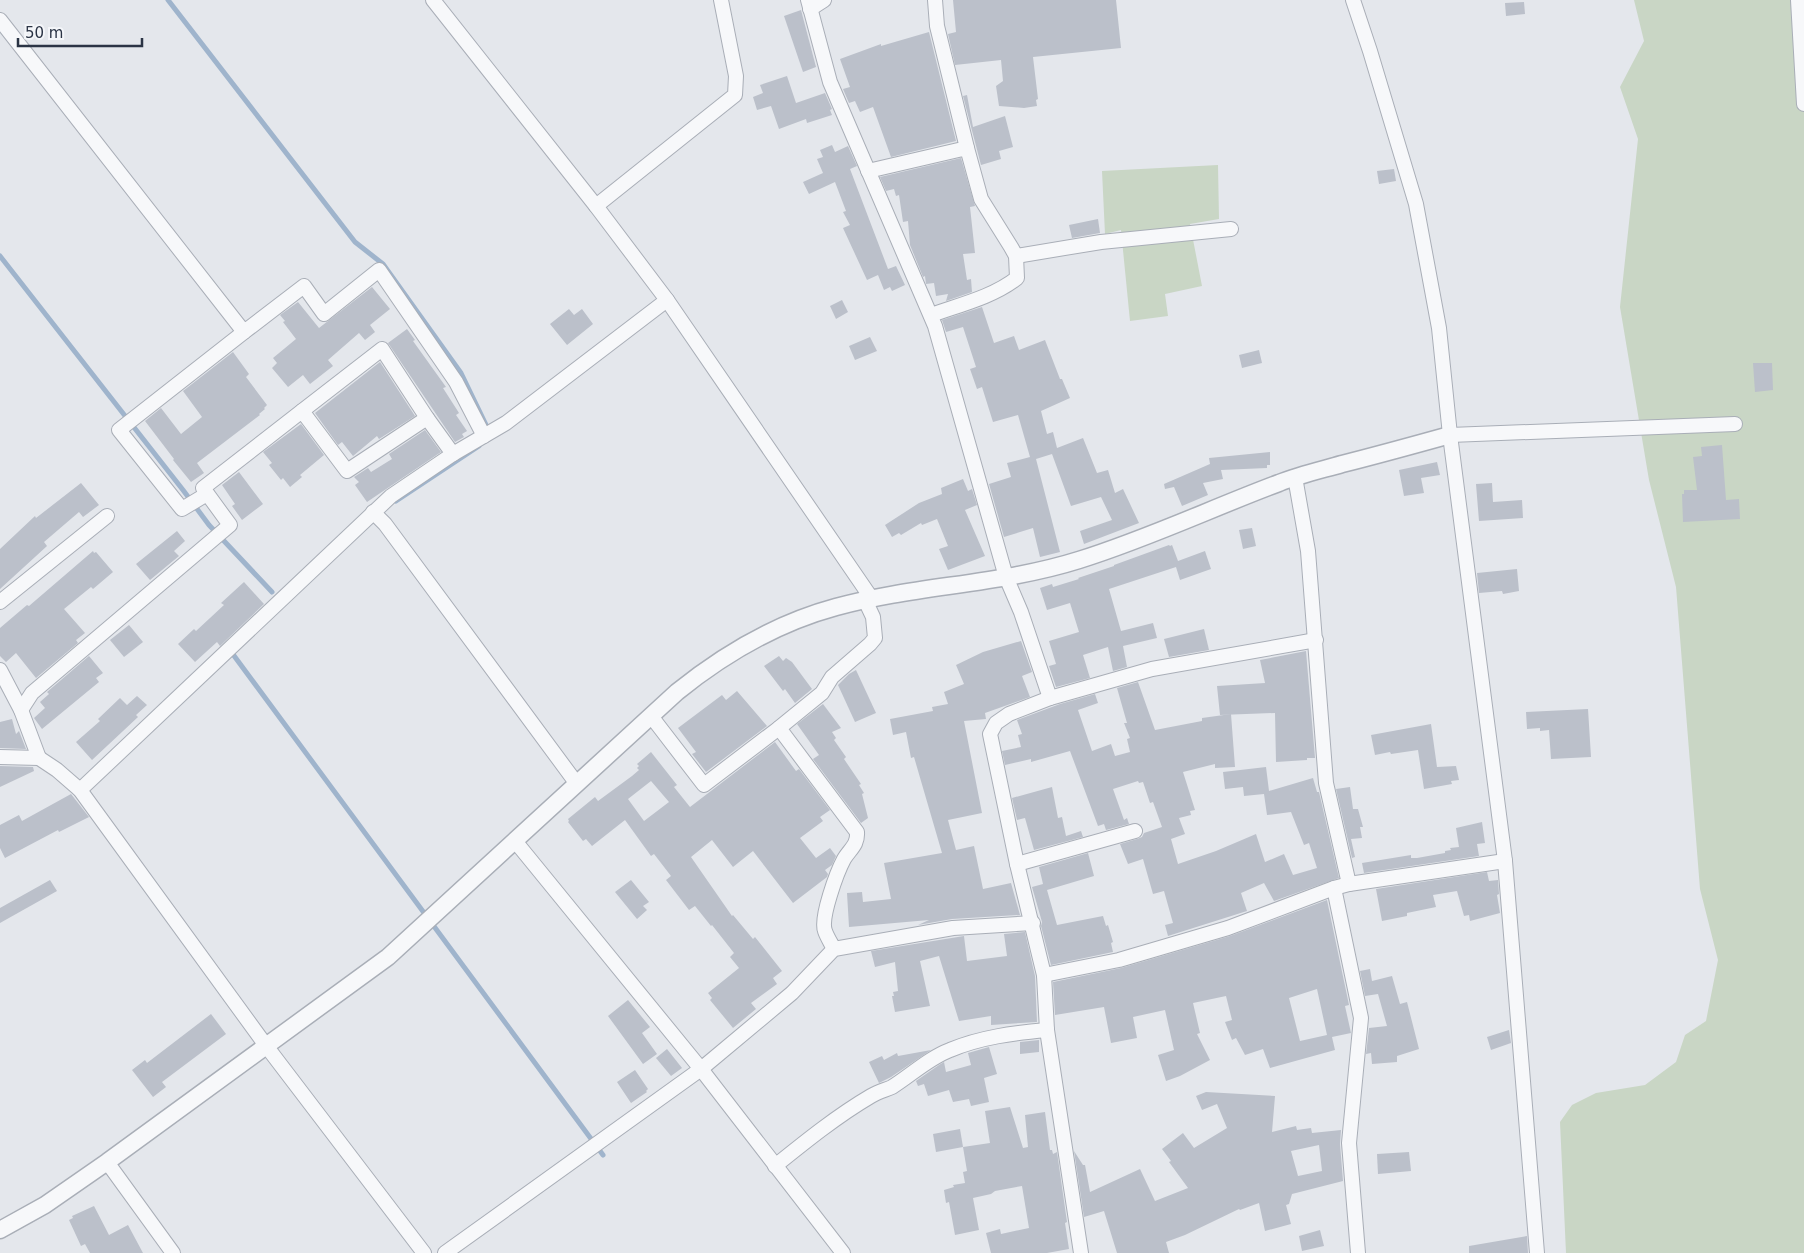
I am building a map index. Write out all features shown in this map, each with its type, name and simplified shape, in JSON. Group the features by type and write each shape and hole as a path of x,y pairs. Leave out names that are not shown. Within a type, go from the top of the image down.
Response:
{"street":[{"path":"433,0 596,206 667,300 869,600 875,638 870,644 832,678 822,694 704,785 652,716"},
{"path":"596,206 735,95 736,76 720,0"},
{"path":"824,0 809,5 830,82 935,326 1006,578 1021,612 1050,698"},
{"path":"931,315 988,295 1017,278 1016,256 981,199 937,26 934,0"},
{"path":"1353,0 1416,204 1439,328 1450,435 1505,861 1537,1253"},
{"path":"1798,0 1804,104"},
{"path":"0,20 244,332"},
{"path":"868,171 967,148"},
{"path":"1016,256 1101,242 1232,229"},
{"path":"207,494 182,509 119,430 304,286 324,314 379,270 456,382 486,434"},
{"path":"80,790 391,496 453,454 506,423 667,300"},
{"path":"21,710 32,693 230,525 203,488 382,349 453,454"},
{"path":"302,411 347,471 427,418"},
{"path":"0,1230 45,1205 107,1162 388,957 690,682 722,658 750,642 808,616 836,607 1006,578 1052,568 1107,551 1295,477 1450,435 1736,424"},
{"path":"1295,477 1308,550 1326,783 1349,884"},
{"path":"373,512 385,524 577,784"},
{"path":"0,602 107,516"},
{"path":"1081,1253 1047,1030 1044,975 1033,923 1017,864 990,734 996,723 1009,714 1050,698 1152,670 1316,640"},
{"path":"0,670 21,710 39,758"},
{"path":"779,728 857,832 858,838 854,848 845,857 838,870 827,906 824,930 834,949"},
{"path":"0,757 39,758 57,770 80,790 267,1047 424,1253"},
{"path":"1017,864 1135,831"},
{"path":"515,841 701,1069 843,1253"},
{"path":"1044,975 1119,960 1219,930 1349,884 1505,861"},
{"path":"1334,888 1361,1018 1349,1143 1358,1253"},
{"path":"445,1253 701,1069 792,993 834,949 953,928 1033,923"},
{"path":"775,1166 852,1108 873,1094 890,1088 948,1050 989,1038 1047,1030"},
{"path":"107,1162 173,1253"}],"green space":[{"path":"1634,0 1804,0 1804,1253 1566,1253 1560,1122 1572,1105 1596,1093 1645,1085 1676,1062 1685,1035 1706,1021 1718,960 1700,889 1676,587 1649,480 1620,307 1638,139 1620,87 1644,41"},
{"path":"1218,165 1219,219 1190,224 1202,286 1165,294 1168,316 1130,321 1121,230 1105,234 1102,171"}],"building":[{"path":"953,0 1116,0 1121,48 1033,57 1038,99 1036,100 1037,106 1024,108 999,106 996,86 1003,81 1001,60 955,65 948,34 956,32"},
{"path":"1524,2 1525,14 1506,16 1505,3"},
{"path":"801,10 816,67 803,72 784,16"},
{"path":"929,32 956,141 891,157 873,107 860,112 855,101 849,103 843,89 850,87 840,59 881,44 881,46"},
{"path":"787,76 796,103 825,93 832,109 830,110 832,115 807,123 806,119 779,129 771,106 757,110 753,97 763,93 760,85"},
{"path":"967,95 973,127 1005,116 1013,147 999,151 1001,159 981,165 963,96"},
{"path":"832,145 835,152 848,146 857,166 850,169 888,269 896,266 905,285 892,291 890,287 884,290 878,275 867,280 843,228 850,225 843,212 846,211 835,182 809,194 803,182 823,173 817,159 823,157 820,150"},
{"path":"961,158 975,206 970,207 975,253 963,254 967,280 971,279 972,292 946,301 948,294 936,296 934,283 926,284 925,276 923,277 910,245 908,221 903,222 899,195 896,196 894,189 886,191 880,177"},
{"path":"1394,169 1396,181 1379,184 1377,171"},
{"path":"1098,219 1100,233 1072,238 1069,225"},
{"path":"372,287 390,309 370,325 375,332 365,340 359,333 328,360 333,366 310,384 303,375 288,387 272,368 277,363 273,358 296,339 280,315 298,302 319,328"},
{"path":"842,300 848,312 836,319 830,306"},
{"path":"982,307 994,343 1014,336 1019,350 1045,340 1060,379 1062,379 1070,398 1041,411 1047,434 1053,432 1057,448 1083,438 1097,473 1108,470 1115,493 1123,489 1139,523 1084,544 1080,531 1112,520 1101,497 1071,506 1052,454 1036,459 1060,552 1040,557 1033,528 1004,537 989,484 1011,477 1007,463 1030,457 1018,415 993,422 982,387 977,389 970,369 976,367 963,327 946,332 942,320"},
{"path":"569,309 574,315 582,309 593,324 567,345 550,324"},
{"path":"407,329 415,340 413,341 446,387 443,388 459,413 456,415 467,431 462,434 464,437 455,442 388,343"},
{"path":"870,337 877,351 855,360 849,346"},
{"path":"1259,350 1262,363 1242,368 1239,355"},
{"path":"233,352 249,374 246,377 267,405 260,415 197,463 204,473 191,482 145,421 161,408 181,434 202,417 183,391"},
{"path":"380,362 415,416 379,439 377,436 353,456 342,442 338,445 315,413"},
{"path":"1753,363 1772,363 1773,390 1755,392"},
{"path":"301,424 324,455 300,475 302,477 290,487 283,478 281,480 269,465 272,463 263,452"},
{"path":"425,430 441,452 367,502 355,485 359,482 354,477 368,468 371,472 392,459 389,454"},
{"path":"1722,445 1726,500 1739,499 1740,519 1683,522 1682,494 1684,494 1684,490 1697,490 1693,457 1702,456 1701,447"},
{"path":"1270,452 1270,465 1267,465 1267,468 1221,470 1223,479 1203,483 1208,495 1182,506 1174,487 1165,489 1164,484 1210,464 1209,458"},
{"path":"1437,462 1440,475 1421,478 1424,493 1404,496 1399,470"},
{"path":"239,472 263,504 242,520 232,506 235,504 222,485"},
{"path":"963,479 968,491 972,489 977,505 965,510 985,556 948,570 939,549 948,546 937,519 922,525 921,523 901,535 899,533 892,537 885,525 919,503 942,494 941,488"},
{"path":"81,483 99,505 83,517 79,512 44,542 47,546 0,589 0,549 35,516 36,518"},
{"path":"1492,483 1493,502 1522,500 1523,518 1479,521 1476,484"},
{"path":"1252,528 1256,546 1243,549 1239,530"},
{"path":"177,531 185,541 174,551 179,556 150,580 136,564"},
{"path":"1172,545 1178,561 1205,551 1211,569 1180,580 1176,567 1109,589 1121,631 1153,623 1157,638 1123,646 1127,667 1113,671 1108,647 1083,655 1090,678 1056,687 1049,666 1056,664 1049,641 1079,632 1070,603 1047,610 1040,588 1052,584 1053,587 1079,579"},
{"path":"93,551 113,572 93,589 91,587 64,609 85,633 76,640 78,643 36,678 16,653 6,662 0,656 0,628 27,605 29,606"},
{"path":"1517,569 1519,591 1503,594 1502,591 1479,593 1477,573"},
{"path":"244,582 264,604 220,646 217,642 195,662 178,644 194,629 196,631 224,605 221,603"},
{"path":"129,625 143,642 124,657 110,640"},
{"path":"1204,629 1209,650 1169,657 1164,639"},
{"path":"1021,641 1032,672 1022,676 1030,697 985,713 986,719 964,721 982,813 948,820 956,850 974,846 983,889 1011,883 1020,915 952,919 918,925 929,920 849,927 847,893 862,892 863,902 891,899 884,863 942,853 914,757 911,758 906,732 893,735 890,719 933,711 932,707 948,704 944,692 964,684 956,665 983,652"},
{"path":"1306,651 1315,758 1276,762 1275,713 1220,715 1217,686 1265,683 1260,660"},
{"path":"89,656 103,673 96,678 99,682 42,729 34,718 45,708 40,702 49,694 47,692"},
{"path":"779,656 783,661 786,658 792,662 812,689 795,703 764,666"},
{"path":"856,670 876,713 855,722 838,685"},
{"path":"1138,682 1155,730 1202,721 1202,718 1231,714 1235,767 1215,768 1215,764 1183,772 1195,810 1190,811 1191,815 1179,818 1185,834 1171,839 1178,864 1216,851 1256,834 1265,862 1284,854 1293,875 1317,868 1309,843 1304,845 1291,812 1267,815 1264,794 1244,796 1243,787 1225,789 1223,772 1266,767 1269,791 1313,778 1317,792 1319,792 1339,878 1274,901 1264,883 1241,893 1247,911 1168,936 1165,925 1173,923 1164,891 1153,894 1143,859 1128,864 1120,844 1142,837 1144,833 1162,827 1153,802 1150,803 1143,782 1139,783 1138,781 1113,789 1124,820 1127,818 1129,824 1106,830 1104,824 1098,826 1070,751 1031,762 1031,759 1005,765 1002,751 1021,747 1018,735 1022,734 1017,720 1060,704 1095,694 1098,703 1078,710 1092,751 1111,744 1115,756 1130,752 1127,739 1130,738 1124,723 1127,723 1117,688"},
{"path":"737,691 767,726 706,772 692,754 696,752 678,728 722,695 726,700"},
{"path":"137,696 147,705 136,715 138,717 92,760 76,742 100,721 98,719 120,698 127,705"},
{"path":"823,704 841,728 832,732 836,738 834,740 846,757 844,759 861,784 859,785 864,793 862,794 868,818 861,823 813,759 819,755 797,724"},
{"path":"1588,709 1591,757 1551,759 1549,730 1540,731 1540,728 1527,729 1526,712"},
{"path":"12,719 16,734 19,731 26,749 0,748 0,722"},
{"path":"1431,724 1437,767 1456,766 1459,780 1451,781 1452,784 1424,789 1418,750 1375,755 1371,735"},
{"path":"775,742 796,771 799,769 830,810 820,817 823,821 800,838 816,858 830,848 836,856 832,865 825,870 828,874 827,877 793,903 753,851 733,867 712,840 691,857 732,916 753,939 755,937 782,971 773,978 777,984 751,1003 756,1009 733,1028 710,1000 712,998 708,993 739,968 730,957 734,953 712,925 695,906 689,910 666,880 671,876 654,854 651,856 625,820 592,846 586,839 583,841 568,822 568,819 595,797 598,801 632,776 639,770 637,764 651,752 677,785 674,787 690,807","holes":["651,781 669,802 644,821 628,799"]},
{"path":"0,766 33,767 34,771 0,787"},
{"path":"1052,787 1058,818 1062,817 1066,836 1081,831 1083,837 1034,850 1025,818 1017,820 1012,798"},
{"path":"1350,787 1353,809 1358,809 1363,827 1360,827 1362,838 1351,839 1355,857 1352,858 1336,789"},
{"path":"71,794 89,817 59,832 58,830 5,858 0,848 0,825 19,815 22,821"},
{"path":"1482,822 1485,843 1477,844 1479,856 1364,873 1362,863 1411,855 1411,858 1417,858 1445,853 1445,851 1451,850 1450,848 1459,847 1456,828"},
{"path":"1088,853 1094,876 1047,890 1057,925 1103,916 1113,942 1111,943 1113,952 1051,965 1032,887 1043,884 1039,867"},
{"path":"1487,872 1489,881 1498,880 1499,894 1497,895 1500,913 1470,921 1469,915 1464,916 1457,891 1433,895 1436,907 1382,921 1376,889"},
{"path":"50,880 57,891 0,923 0,908"},
{"path":"631,880 649,902 643,906 647,910 637,919 615,892"},
{"path":"1327,900 1349,1005 1345,1006 1351,1033 1332,1037 1335,1050 1270,1068 1263,1049 1245,1055 1236,1038 1232,1040 1225,1022 1232,1020 1226,996 1193,1003 1200,1033 1197,1034 1210,1060 1180,1076 1166,1081 1158,1055 1174,1050 1165,1010 1133,1017 1137,1038 1111,1043 1104,1007 1055,1015 1053,982 1121,968 1230,936","holes":["1317,989 1327,1035 1300,1041 1289,998"]},
{"path":"1025,932 1035,976 1037,1022 991,1025 991,1016 959,1021 939,956 920,961 930,1006 895,1012 892,996 894,996 893,992 898,991 895,962 875,967 871,951 964,936 967,961 1007,956 1004,934"},
{"path":"1370,969 1372,981 1392,976 1400,1004 1407,1002 1419,1049 1397,1056 1397,1062 1372,1064 1371,1053 1366,1054 1369,1028 1387,1026 1378,994 1365,996 1360,971"},
{"path":"628,1000 650,1027 642,1033 657,1054 643,1064 608,1016"},
{"path":"211,1014 226,1034 162,1082 166,1087 153,1097 132,1070 145,1060 147,1063"},
{"path":"1509,1030 1511,1043 1491,1050 1487,1037"},
{"path":"1039,1040 1039,1052 1020,1054 1020,1042"},
{"path":"989,1047 997,1074 984,1078 989,1102 971,1106 969,1099 953,1102 949,1090 928,1096 924,1084 918,1086 916,1081 944,1062 946,1072 971,1065 968,1053"},
{"path":"667,1049 682,1068 671,1076 656,1058"},
{"path":"931,1050 879,1083 869,1062 882,1056 884,1060 897,1053 898,1056"},
{"path":"635,1070 648,1089 647,1092 631,1103 617,1082"},
{"path":"1206,1092 1275,1096 1272,1132 1296,1126 1297,1130 1311,1128 1312,1133 1341,1130 1340,1144 1343,1181 1292,1194 1289,1204 1286,1205 1291,1224 1265,1231 1259,1203 1239,1209 1166,1242 1169,1253 1117,1253 1104,1211 1084,1217 1074,1151 1083,1165 1085,1165 1090,1192 1140,1169 1155,1201 1188,1188 1162,1149 1183,1133 1194,1148 1227,1128 1217,1104 1202,1110 1196,1096","holes":["1319,1145 1322,1171 1298,1176 1291,1151"]},
{"path":"1010,1107 1023,1148 1028,1147 1025,1115 1045,1112 1050,1150 1052,1150 1053,1154 1057,1152 1069,1249 1047,1253 991,1253 986,1233 1000,1229 1001,1234 1029,1228 1022,1186 995,1191 991,1194 973,1198 979,1230 955,1235 949,1202 946,1203 944,1190 954,1187 953,1185 965,1183 963,1172 967,1171 963,1147 990,1143 985,1111"},
{"path":"960,1129 963,1147 936,1152 933,1134"},
{"path":"1409,1152 1411,1171 1378,1174 1377,1154"},
{"path":"94,1206 109,1235 128,1225 143,1253 90,1253 85,1244 81,1246 69,1220 73,1218 72,1216"},
{"path":"1320,1230 1324,1246 1302,1251 1299,1236"},
{"path":"1527,1236 1528,1253 1469,1253 1469,1246"}],"waterway":[{"path":"168,0 355,242 383,264 461,373 489,431"},
{"path":"0,256 209,525 272,592"},
{"path":"396,501 479,446"},
{"path":"234,651 232,653 603,1155"}]}
